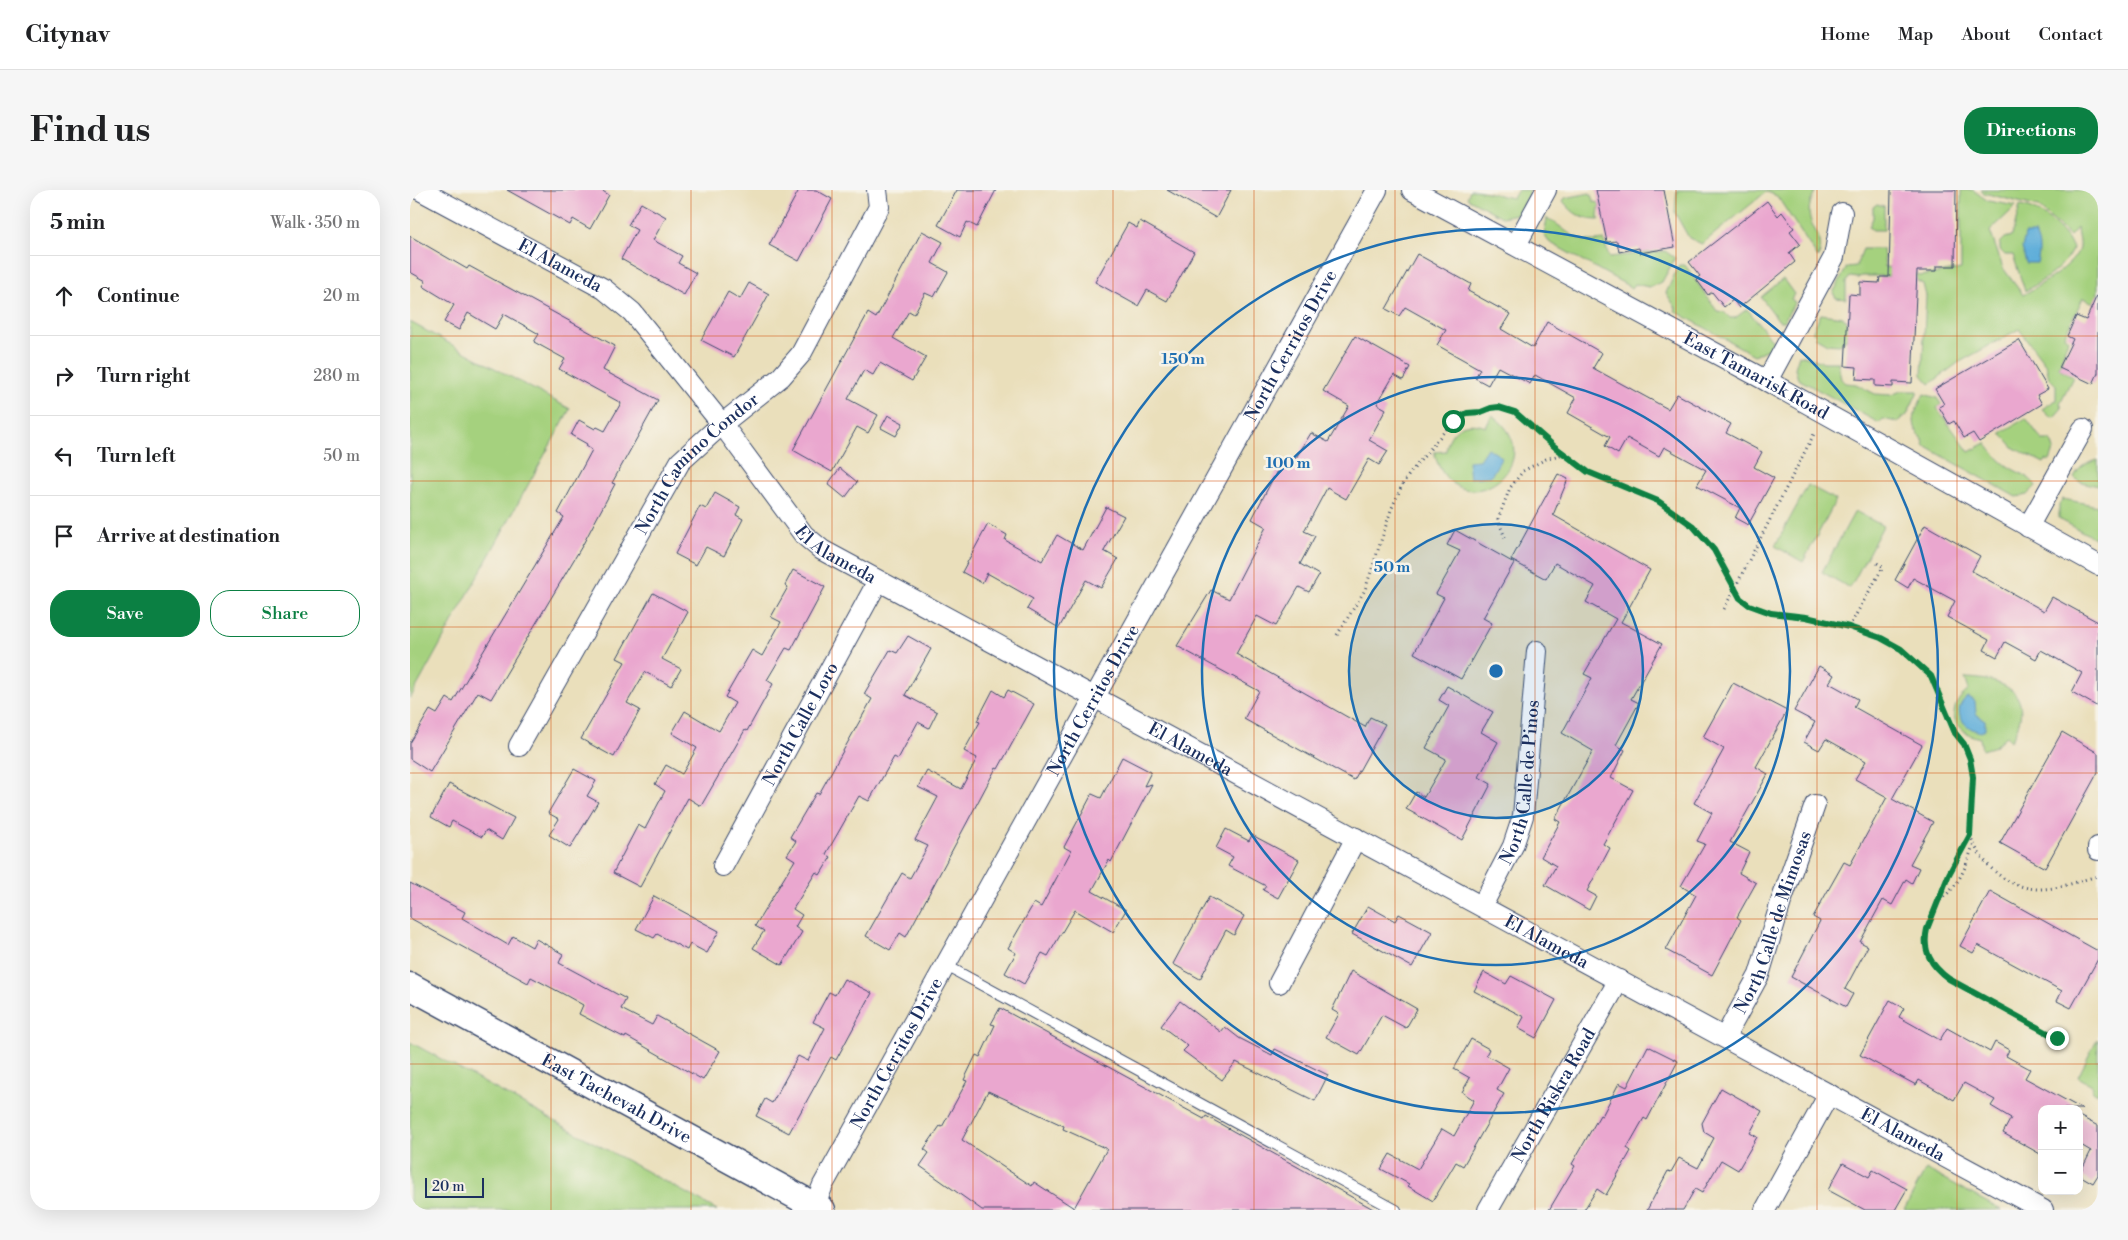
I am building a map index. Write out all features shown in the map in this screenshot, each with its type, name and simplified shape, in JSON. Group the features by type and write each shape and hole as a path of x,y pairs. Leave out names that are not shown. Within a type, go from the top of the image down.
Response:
{"street":[{"name":"El Alameda","path":"420,190 604,289 632,312 722,424 804,534 822,550 2043,1210"},
{"name":"North Camino Condor","path":"519,746 680,462 722,424 782,377 801,354 879,207 877,190"},
{"name":"North Cerritos Drive","path":"817,1209 823,1185 1094,696 1378,190"},
{"name":"East Tamarisk Road","path":"1412,190 1767,381 2098,565"},
{"path":"1516,245 1546,190"},
{"path":"1767,381 1834,257 1842,213"},
{"path":"2028,527 2083,428"},
{"name":"North Calle Loro","path":"723,866 878,581"},
{"name":"North Calle de Pinos","path":"1482,906 1513,846 1523,816 1537,651"},
{"name":"North Calle de Mimosas","path":"1725,1038 1759,975 1781,902 1815,805"},
{"path":"1279,983 1356,838"},
{"name":"North Biskra Road","path":"1488,1210 1619,980"},
{"name":"East Tachevah Drive","path":"410,986 817,1209"},
{"path":"1765,1210 1828,1094"}],"lane":[{"path":"945,965 1396,1210"}],"path":[{"path":"1337,635 1358,603 1371,576 1391,510 1403,483 1453,421 1467,413 1481,412 1491,408 1499,407 1515,412 1563,454 1588,472 1658,501 1676,512 1693,526 1714,550 1740,598 1758,608 1849,627 1881,638 1901,649 1931,676 1955,733 1964,744 1970,759 1973,777 1970,835 1976,852 1998,875 2026,888 2043,889 2098,876"},
{"path":"1724,608 1814,434"},
{"path":"1505,538 1498,519 1510,488 1523,471 1546,459 1563,454"},
{"path":"1849,627 1883,567 1877,563"},
{"path":"1970,835 1949,874 1925,938 1929,960 1936,970 2057,1038"},
{"path":"1940,900 1953,891 1968,863 1974,845"}],"green space":[{"path":"1470,190 1513,198 1518,190 1531,190 1517,214 1502,217 1467,198"},
{"path":"1677,190 1816,190 1809,212 1820,241 1818,258 1777,196 1766,192 1702,244 1689,238 1675,213"},
{"path":"1961,190 1973,190 1988,201 2016,206 1990,231 2003,268 2023,295 2055,275 2071,262 2079,248 2077,228 2070,236 2038,207 1984,193 1981,190 2098,190 2098,305 2083,298 2064,336 2068,339 2059,368 2073,377 2060,403 2062,408 2054,417 2049,416 2042,409 2056,400 2056,385 2049,378 2046,365 2019,329 1958,363 1930,384 1922,375 1926,296 1923,284 1908,276 1850,277 1846,282 1846,299 1836,298 1833,293 1847,267 1856,266 1863,249 1883,249 1885,267 1910,270 1921,276 1961,269"},
{"path":"1590,193 1594,202 1600,203 1599,220 1588,219 1579,215 1563,201 1565,198"},
{"path":"1877,204 1884,206 1884,230 1873,230 1869,227 1873,218 1873,207"},
{"path":"2020,206 2036,211 2051,221 2073,248 2059,268 2025,291 2013,255 2005,255 2000,250 2000,243 2005,238 2012,236"},
{"path":"1547,218 1579,239 1586,241 1604,240 1609,257 1665,251 1675,258 1662,282 1649,287 1635,284 1632,288 1549,242 1544,235"},
{"path":"1679,265 1685,265 1717,311 1724,312 1730,318 1735,318 1747,309 1773,341 1768,349 1754,355 1675,311 1676,308 1666,293"},
{"path":"1783,279 1794,294 1791,299 1795,302 1784,321 1779,321 1761,297"},
{"path":"1821,314 1843,317 1845,320 1859,322 1858,339 1846,339 1839,345 1827,344 1815,337 1816,334 1812,332"},
{"path":"410,322 570,409 410,699"},
{"path":"1799,355 1824,362 1838,362 1841,379 1845,383 1856,384 1875,394 1891,395 1901,391 1918,391 1907,415 1897,422 1883,419 1879,423 1798,379 1795,368"},
{"path":"1924,394 1937,398 1941,404 1937,408 1969,452 1986,443 2002,462 2027,477 2036,486 2027,495 2016,497 1923,445 1924,442 1914,424 1914,418"},
{"path":"1492,415 1509,434 1514,453 1508,470 1496,483 1479,489 1461,488 1445,476 1434,452 1446,451 1450,437 1464,425 1471,424 1486,427"},
{"path":"2026,418 2042,440 2051,440 2054,450 2050,461 2046,460 2044,463 2014,448 2001,433"},
{"path":"2098,460 2098,486 2078,481 2074,477 2084,466"},
{"path":"1808,485 1836,500 1803,562 1775,546"},
{"path":"2063,499 2098,506 2098,540 2059,519 2059,504"},
{"path":"1855,511 1883,526 1850,588 1822,572"},
{"path":"1965,678 1995,682 2014,693 2019,702 2021,712 2011,741 2006,736 1995,746 1982,750 1980,738 1970,735 1957,725 1954,711 1961,697 1969,690"},
{"path":"2097,1039 2098,1094 2092,1091 2092,1085 2078,1077"},
{"path":"410,1042 717,1210 410,1210"},
{"path":"1926,1169 2001,1210 1904,1210"}],"water":[{"path":"2025,234 2035,234 2037,238 2039,255 2037,263 2026,263 2022,248"},
{"path":"1487,448 1502,457 1491,476 1470,478 1468,461 1479,460"},
{"path":"1967,697 1975,701 1976,714 1985,720 1985,729 1981,732 1969,727 1961,719 1960,708 1962,702"}],"building":[{"path":"507,190 601,190 609,195 590,229 573,219 570,225"},
{"path":"799,190 816,190 832,199 799,261 769,245"},
{"path":"957,190 996,190 977,227 967,222 960,237 938,225"},
{"path":"1167,190 1231,190 1216,218"},
{"path":"1596,190 1664,190 1675,247 1640,253 1639,248 1619,252 1617,241 1607,242"},
{"path":"1891,190 1956,190 1955,266 1937,266 1937,271 1917,271 1912,383 1893,382 1893,387 1875,386 1875,380 1856,379 1857,367 1845,366 1849,294 1860,295 1860,282 1879,283 1880,277 1889,277"},
{"path":"1767,201 1778,216 1782,212 1794,228 1790,231 1800,244 1789,253 1795,262 1739,308 1733,300 1724,307 1712,292 1708,295 1696,279 1700,276 1689,262"},
{"path":"641,203 666,217 653,240 682,256 678,263 696,273 684,295 621,259 637,230 628,225"},
{"path":"1140,221 1194,252 1167,301 1147,290 1138,306 1095,282 1128,223 1137,228"},
{"path":"922,231 943,242 932,263 948,272 934,297 925,293 914,314 909,311 893,338 926,357 912,381 880,363 873,375 864,370 848,399 878,415 868,433 857,427 832,472 793,450 868,313 876,318"},
{"path":"410,236 467,269 469,266 615,346 603,370 658,400 612,483 615,484 582,546 491,699 478,692 430,772 410,759 410,743 430,710 437,714 447,698 453,702 564,517 558,513 592,450 586,446 587,444 571,435 579,420 595,429 597,427 605,431 621,403 559,369 565,359 534,342 539,334 504,314 495,329 468,313 459,330 444,322 454,305 423,286 426,281 410,272"},
{"path":"1417,254 1471,284 1468,291 1510,314 1501,329 1533,348 1547,322 1602,353 1593,368 1668,409 1677,394 1731,424 1726,433 1762,452 1754,467 1774,478 1748,525 1735,518 1740,508 1697,485 1706,470 1664,447 1659,456 1627,438 1618,454 1605,446 1610,437 1568,413 1576,398 1535,375 1530,384 1498,367 1488,385 1475,378 1480,369 1437,345 1446,330 1405,307 1399,316 1386,309"},
{"path":"749,283 769,294 734,357 701,340 728,292 740,299"},
{"path":"2098,293 2098,373 2093,384 2059,368 2073,339 2067,336 2076,316 2086,320"},
{"path":"1355,336 1410,367 1403,380 1394,375 1377,404 1386,409 1369,440 1388,451 1379,465 1369,459 1346,499 1327,488 1304,531 1315,536 1300,564 1319,575 1309,592 1299,587 1276,626 1257,616 1236,654 1365,727 1370,717 1385,724 1354,780 1244,719 1259,691 1177,646 1211,590 1229,599 1266,527 1252,519 1281,463 1290,468 1311,433 1328,442 1349,406 1323,391"},
{"path":"2019,340 2048,389 2037,395 2042,404 1979,442 1973,433 1964,438 1954,421 1949,424 1939,407 1944,404 1935,389"},
{"path":"888,415 903,423 896,436 881,428"},
{"path":"840,468 857,482 845,498 828,484"},
{"path":"1558,474 1568,479 1553,515 1650,570 1621,622 1662,644 1631,699 1639,703 1616,745 1625,750 1611,778 1633,790 1603,844 1610,848 1587,891 1596,896 1589,910 1545,885 1556,866 1541,857 1560,822 1555,819 1593,751 1562,733 1592,678 1584,674 1616,619 1586,602 1595,586 1555,563 1546,579 1511,560"},
{"path":"715,493 740,507 736,515 743,519 724,556 706,547 696,565 675,554 700,506 706,509"},
{"path":"1106,507 1124,516 1104,551 1118,559 1101,588 1086,580 1059,628 1027,609 1033,599 987,573 982,583 962,572 988,524 1007,535 1005,540 1042,561 1057,535 1083,550"},
{"path":"1925,525 1980,556 1972,571 2044,611 2052,597 2098,622 2098,707 2072,692 2082,673 2041,650 2036,659 2005,642 1997,657 1984,650 1989,640 1947,617 1955,601 1913,578 1908,588 1895,580"},
{"path":"1455,530 1514,563 1483,618 1492,623 1461,679 1414,653 1444,598 1436,594 1460,551 1447,545"},
{"path":"793,570 825,587 791,650 786,648 767,680 773,684 747,731 745,730 701,806 688,798 640,887 613,873 638,825 645,829 665,791 655,784 666,765 682,774 697,748 672,733 685,711 719,731 735,703 725,697 752,650 762,656 781,622 771,617 788,587 785,585"},
{"path":"653,593 688,612 662,659 681,669 671,686 645,672 627,703 640,710 614,757 581,739 625,662 617,658"},
{"path":"908,636 931,649 905,695 937,712 929,728 918,722 898,759 894,757 869,801 859,796 826,854 831,857 820,875 816,872 793,909 802,915 795,927 802,932 782,965 753,948 764,931 755,926 795,860 787,855 796,841 790,837 816,793 819,794 872,699 864,694 890,650 897,653"},
{"path":"1819,666 1834,675 1829,683 1858,699 1854,707 1922,745 1892,799 1933,822 1910,864 1919,868 1912,883 1906,879 1892,905 1883,900 1860,942 1868,946 1845,989 1853,994 1846,1007 1791,977 1820,921 1813,917 1844,862 1850,865 1887,797 1855,779 1866,761 1826,739 1819,750 1804,742 1815,722 1794,711"},
{"path":"1733,683 1787,711 1756,767 1768,774 1730,842 1749,852 1739,873 1756,883 1737,917 1741,920 1712,975 1666,950 1696,895 1681,886 1705,844 1697,841 1712,813 1694,803 1724,749 1703,737"},
{"path":"1447,686 1493,712 1481,732 1498,742 1479,777 1491,784 1462,840 1406,809 1416,792 1424,797 1446,759 1426,748 1449,706 1439,700"},
{"path":"993,690 1004,697 1008,690 1034,704 998,769 996,768 906,937 900,933 890,950 866,936 902,873 910,878 928,846 915,840 938,797 918,787 927,771 961,789 977,758 964,751 980,722 977,721"},
{"path":"2062,732 2098,753 2098,772 2045,868 2000,843"},
{"path":"1122,757 1151,772 1144,786 1152,784 1111,862 1109,860 1092,891 1126,910 1113,932 1075,910 1048,956 1042,953 1024,984 1005,973 1016,953 1008,948 1034,903 1041,907 1071,851 1064,847 1092,794 1101,798"},
{"path":"574,769 596,781 587,796 598,802 570,848 549,835 559,819 548,813"},
{"path":"449,784 514,818 502,840 486,830 482,837 452,821 449,827 431,817"},
{"path":"1226,829 1249,841 1252,835 1299,860 1278,898 1263,890 1266,886 1228,866 1233,857 1216,848"},
{"path":"410,883 465,912 462,918 508,945 513,936 532,947 536,939 563,954 559,963 626,999 621,1009 652,1025 657,1016 720,1051 703,1080 626,1036 625,1038 579,1014 583,1005 567,996 531,977 528,983 410,918"},
{"path":"1990,891 2098,951 2098,959 2071,1008 2057,1001 2062,991 1978,945 1973,953 1960,946"},
{"path":"654,896 719,931 707,953 690,944 687,950 657,934 654,938 636,929"},
{"path":"1209,897 1244,916 1234,935 1226,930 1200,979 1173,964"},
{"path":"1368,906 1395,921 1399,914 1432,932 1412,967 1352,934"},
{"path":"1351,971 1417,1009 1406,1028 1382,1015 1359,1055 1326,1037 1339,1014 1332,1010"},
{"path":"1484,972 1506,984 1511,976 1556,1000 1536,1038 1518,1028 1524,1017 1474,991"},
{"path":"844,979 872,993 836,1060 831,1057 789,1133 756,1116 765,1099 772,1103 798,1056 808,1061 825,1028 813,1022 829,992 835,995"},
{"path":"1890,1000 1904,1008 1899,1017 1940,1040 1947,1028 1990,1052 1995,1042 2009,1050 2006,1056 2030,1069 2025,1078 2075,1105 2038,1105 2038,1153 2003,1133 2011,1118 1991,1106 1995,1100 1964,1083 1954,1100 1919,1080 1916,1085 1860,1055"},
{"path":"1180,1001 1221,1032 1225,1027 1239,1038 1272,1055 1275,1049 1328,1075 1315,1101 1236,1062 1222,1080 1183,1051 1188,1046 1161,1026"},
{"path":"1000,1008 1204,1119 1206,1116 1375,1210 982,1210 920,1166 929,1153 924,1149 940,1126 942,1127 967,1081 964,1080 976,1055 980,1057 995,1025 991,1024","holes":["988,1091 1064,1126 1063,1129 1107,1149 1074,1208 1034,1182 1032,1186 962,1140"]},
{"path":"1471,1039 1489,1049 1486,1055 1509,1068 1497,1090 1504,1094 1463,1166 1456,1162 1433,1201 1408,1186 1409,1184 1381,1169 1390,1154 1418,1169 1442,1129 1454,1136 1474,1100 1462,1092 1470,1078 1454,1069"},
{"path":"1648,1046 1678,1061 1647,1120 1644,1118 1627,1148 1631,1151 1606,1195 1597,1189 1584,1210 1549,1210 1575,1166 1572,1164 1600,1115 1602,1116 1619,1083 1627,1087"},
{"path":"1721,1088 1762,1111 1750,1133 1757,1137 1738,1170 1721,1160 1702,1193 1695,1189 1683,1210 1647,1210 1668,1171 1671,1172 1679,1158 1698,1168 1714,1138 1704,1132 1702,1123"},
{"path":"2083,1118 2098,1126 2098,1175 2093,1183 2083,1177 2083,1167 2091,1151 2083,1146"},
{"path":"1843,1163 1869,1177 1873,1170 1907,1189 1895,1210 1865,1210 1828,1190"}],"route":[{"path":"1453,421 1467,413 1481,412 1491,408 1499,407 1515,412 1528,421 1563,454 1588,472 1658,501 1676,512 1693,526 1714,550 1725,567 1740,598 1749,605 1771,613 1806,617 1849,627 1881,638 1901,649 1919,663 1931,676 1955,733 1964,744 1970,759 1973,777 1970,835 1949,874 1937,909 1927,929 1925,938 1929,960 1936,970 1949,979 2057,1038"}]}
